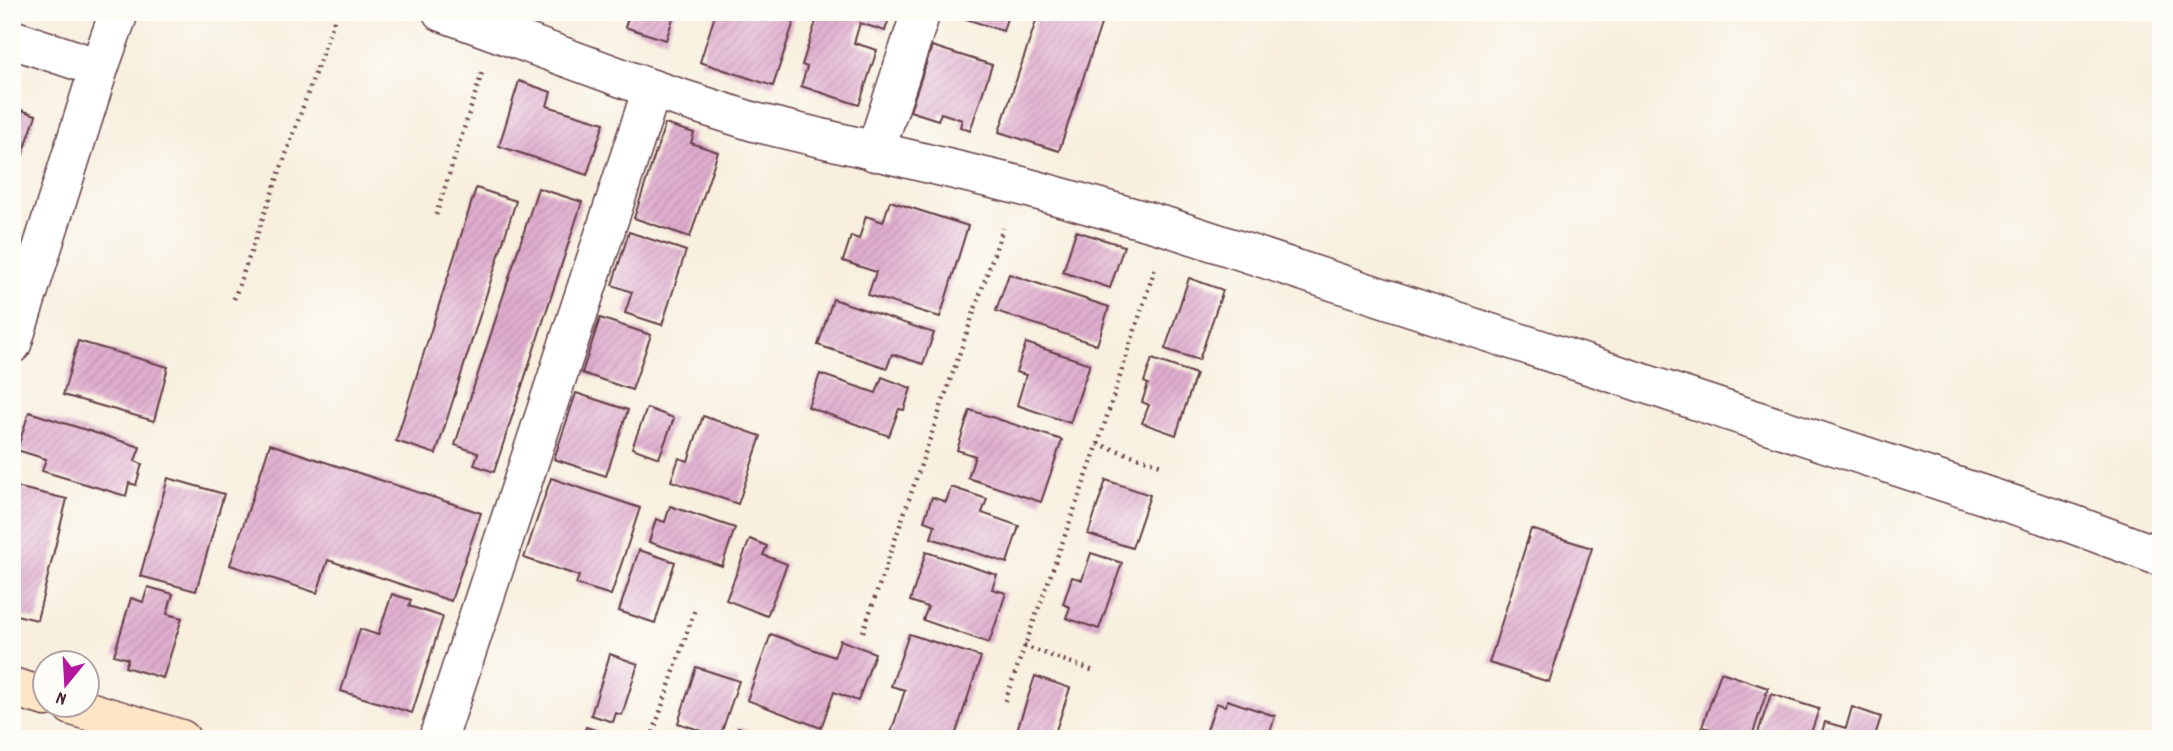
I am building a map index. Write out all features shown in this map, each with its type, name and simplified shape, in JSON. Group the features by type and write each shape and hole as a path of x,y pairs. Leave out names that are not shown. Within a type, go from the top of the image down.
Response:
{"street":[{"path":"12,344 119,12"},
{"path":"442,12 652,89 754,122 1018,184 1168,228 2072,524 2161,557"},
{"path":"875,152 920,12"},
{"path":"12,39 99,68"},
{"path":"438,739 652,89"},
{"path":"12,687 32,693"},
{"path":"102,714 181,739"}],"path":[{"path":"234,299 337,12"},
{"path":"436,215 496,32"},
{"path":"863,632 1018,184"},
{"path":"1004,701 1098,444 1168,228"},
{"path":"1098,444 1161,465"},
{"path":"651,739 695,608"},
{"path":"1024,646 1094,671"}],"building":[{"path":"630,12 675,12 666,40 625,27"},
{"path":"716,12 797,12 773,86 700,62"},
{"path":"819,12 891,12 885,31 860,23 854,43 877,50 859,105 801,86 807,67 802,65"},
{"path":"958,12 1009,12 1003,31 957,16"},
{"path":"1039,12 1105,12 1059,151 999,132"},
{"path":"932,46 992,65 970,131 960,127 962,120 941,113 938,120 910,111"},
{"path":"519,81 551,92 547,106 604,123 587,175 499,146"},
{"path":"12,107 36,115 17,172 12,170"},
{"path":"665,124 694,133 691,143 718,152 690,237 634,218"},
{"path":"476,188 516,201 436,454 396,441"},
{"path":"538,188 582,202 494,472 474,465 478,453 455,445"},
{"path":"890,201 968,226 940,317 868,295 876,272 843,261 851,236 859,239 866,216 883,222"},
{"path":"1076,231 1124,246 1110,288 1063,272"},
{"path":"629,232 686,251 662,325 625,313 632,292 612,285"},
{"path":"1009,274 1109,307 1097,345 996,311"},
{"path":"1189,278 1223,290 1199,360 1165,349"},
{"path":"833,299 934,333 923,364 892,354 887,368 818,345"},
{"path":"600,318 651,335 632,390 582,373"},
{"path":"78,341 168,367 154,421 63,395"},
{"path":"1026,343 1090,364 1070,423 1017,405 1026,375 1016,372"},
{"path":"1152,359 1196,374 1176,435 1142,423 1149,405 1142,402 1148,384 1144,382"},
{"path":"820,374 876,393 882,377 911,388 904,410 899,409 889,436 808,407"},
{"path":"576,393 628,410 606,476 554,459"},
{"path":"647,408 674,418 659,458 632,448"},
{"path":"970,410 1062,440 1041,502 968,478 975,456 957,450"},
{"path":"29,412 140,447 135,461 142,464 136,485 129,483 126,496 42,471 46,459 17,450"},
{"path":"703,416 761,436 738,504 671,481 679,458 688,461"},
{"path":"270,444 481,513 451,601 328,560 317,593 230,565"},
{"path":"168,478 224,494 196,591 140,576"},
{"path":"551,478 640,508 611,595 576,584 579,576 524,558"},
{"path":"1106,480 1150,495 1132,548 1088,534"},
{"path":"12,486 67,499 37,620 12,614"},
{"path":"951,487 987,499 982,513 1019,526 1007,563 931,538 935,525 924,521 932,497 946,502"},
{"path":"670,506 735,528 722,566 649,542 656,519 665,522"},
{"path":"1531,529 1592,548 1549,682 1489,663"},
{"path":"750,539 767,546 763,555 787,564 767,616 726,600"},
{"path":"639,550 675,562 655,623 619,611"},
{"path":"926,552 997,575 992,589 1006,593 989,643 923,620 928,607 910,601"},
{"path":"1091,553 1122,563 1099,629 1066,618 1070,607 1063,604 1072,577 1082,580"},
{"path":"148,587 173,594 167,614 182,618 163,678 125,667 128,659 114,655 131,598 143,602"},
{"path":"392,594 411,600 409,606 443,617 412,713 341,691 360,629 378,635"},
{"path":"771,634 834,657 840,640 875,653 858,701 834,692 821,728 747,700"},
{"path":"909,634 981,657 954,739 889,739 905,690 891,686"},
{"path":"610,654 638,664 622,715 616,713 613,722 591,715"},
{"path":"696,667 739,681 720,737 678,723"},
{"path":"1721,672 1768,688 1751,739 1707,739 1710,729 1702,727"},
{"path":"1035,676 1070,688 1053,739 1024,739 1015,736"},
{"path":"1771,694 1819,709 1809,739 1756,739"},
{"path":"1227,700 1275,716 1268,739 1204,739 1216,703 1225,706"},
{"path":"1852,707 1881,717 1874,739 1820,739 1825,722 1846,728"},
{"path":"586,727 610,735 609,739 582,739"},
{"path":"738,727 773,738 773,739 734,739"}]}
